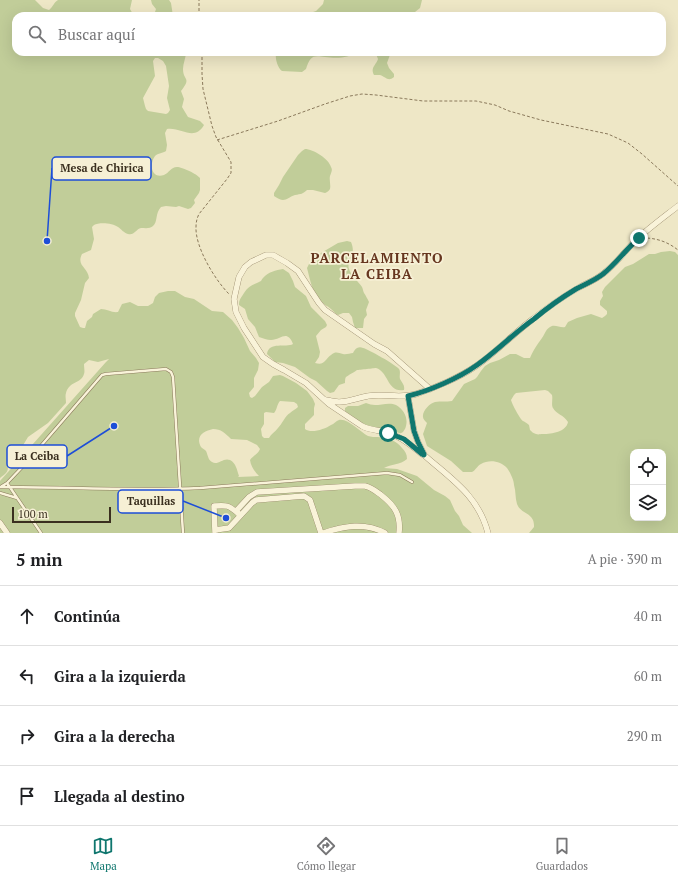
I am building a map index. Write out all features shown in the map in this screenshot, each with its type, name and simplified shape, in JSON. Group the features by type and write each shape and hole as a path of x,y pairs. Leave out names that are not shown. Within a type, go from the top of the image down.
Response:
{"street":[{"path":"326,400 338,403 377,395 408,396 430,389 456,377 477,365 545,310 568,294 603,274 630,246 678,206"},
{"path":"430,389 387,351 374,344 325,310 319,304 298,271 278,257 266,255 251,262 239,277 234,298 236,312 244,328 263,357 298,377 329,404 362,426 404,439 459,484 484,518 488,533"},
{"path":"408,396 414,431 424,455"},
{"path":"238,513 232,507 227,505 214,506 215,531 229,528 249,497 258,492 365,486 378,492 394,506 399,522 399,533"},
{"path":"238,513 256,500 304,496 310,500 322,533 354,526 374,528 385,533"},
{"path":"0,523 7,533"}],"lane":[{"path":"0,486 7,483 27,462 102,375 166,369 171,372 173,377 183,533"},
{"path":"0,486 88,489 180,489 387,473 400,475 412,482"},
{"path":"7,483 41,533"},
{"path":"0,493 17,498"}],"path":[{"path":"199,0 199,12"},
{"path":"202,56 203,89 212,126 217,140 231,162 231,173 199,214 196,227 198,242 211,269 226,290 234,298"},
{"path":"217,140 273,123 350,96 362,94 423,100 476,101 495,105 509,111 541,120 608,134 628,143 678,186"},
{"path":"639,238 661,240 678,250"}],"green space":[{"path":"0,0 35,0 43,8 49,10 58,0 132,0 130,9 132,12 12,12 12,56 185,56 183,73 186,83 181,91 184,99 182,107 188,117 200,121 204,125 196,133 187,133 167,129 165,133 167,145 166,151 155,156 152,163 152,170 156,175 164,175 173,168 177,167 189,171 200,178 200,190 194,200 195,203 191,208 188,209 179,206 161,207 158,212 156,222 152,227 141,228 132,234 110,224 99,223 92,227 94,239 91,250 82,254 80,261 87,271 89,278 85,283 81,300 75,313 80,327 85,328 87,321 93,314 101,309 118,312 122,304 130,302 138,306 148,306 153,303 155,297 159,293 168,291 175,291 185,297 194,299 212,311 223,312 238,328 250,351 259,363 258,370 254,378 254,387 249,393 250,397 252,398 255,396 273,376 280,375 296,383 307,391 313,399 315,404 314,415 305,424 305,429 311,431 318,430 328,427 339,420 343,420 350,423 368,436 385,438 394,441 404,450 407,459 384,468 397,469 417,476 434,490 445,496 450,500 463,525 472,533 0,533 0,481 109,359 98,362 89,360 84,364 84,372 82,377 68,389 66,403 48,423 28,437 22,447 13,451 7,459 8,468 5,474 0,478","holes":["155,58 163,61 166,66 169,86 167,98 170,110 166,114 148,111 143,98 155,76 153,61","280,401 294,402 298,407 287,416 269,438 264,438 262,436 261,429 264,424 264,413 274,413","213,429 225,433 231,439 247,440 257,445 260,449 250,460 253,469 259,476 238,477 236,467 230,460 227,459 214,463 209,459 206,451 201,447 199,440 201,435"]},
{"path":"151,0 169,0 172,12 155,12 156,9"},
{"path":"324,0 422,0 420,8 415,12 313,12 323,4"},
{"path":"315,56 312,57 306,69 302,72 282,71 276,57"},
{"path":"321,56 349,56 341,58"},
{"path":"377,56 390,56 387,63 394,74 394,77 389,79 380,75 374,75 373,68 378,59"},
{"path":"305,149 320,155 330,164 332,172 330,178 330,189 325,193 307,190 285,200 281,200 274,196 274,193 298,155"},
{"path":"347,241 351,242 353,247 348,266 350,272 362,287 369,302 363,328 355,328 352,317 349,313 338,315 318,298 313,290 307,268 309,264 321,253 338,243"},
{"path":"670,251 675,252 678,255 678,533 529,533 534,527 534,522 530,516 519,508 517,504 513,481 507,468 498,462 491,461 484,462 472,472 463,472 451,461 427,446 423,434 427,423 423,418 424,412 433,403 452,401 464,384 475,379 485,366 490,363 510,354 530,358 548,328 554,326 565,327 568,322 591,314 602,318 605,316 607,311 600,305 600,301 605,287 625,267 649,254","holes":["548,391 552,395 552,405 554,410 568,422 565,428 558,432 550,434 537,434 531,431 529,425 522,420 511,400 516,393"]},
{"path":"283,269 289,273 295,287 306,296 311,307 327,325 316,336 320,352 315,363 323,363 334,353 353,353 356,348 362,347 382,357 399,369 400,379 404,385 404,390 394,388 380,370 376,368 357,370 346,377 345,383 339,385 334,392 330,393 316,381 295,367 275,362 267,354 268,350 274,346 293,344 286,336 275,340 259,337 255,327 248,319 245,309 239,305 239,301 250,286 261,281 270,273"},
{"path":"366,403 372,405 391,404 399,407 404,412 407,422 405,429 402,433 399,433 393,430 368,426 345,411 345,408 348,406 358,406"}],"place":[{"name":"Mesa de Chirica","path":"47,241"},
{"name":"La Ceiba","path":"114,426"},
{"name":"Taquillas","path":"226,518"}],"district":[{"name":"PARCELAMIENTO LA CEIBA","path":"377,266"}],"route":[{"path":"388,433 404,439 424,455 414,431 408,396 425,391 456,377 477,365 545,310 568,294 603,274 639,238"}]}
